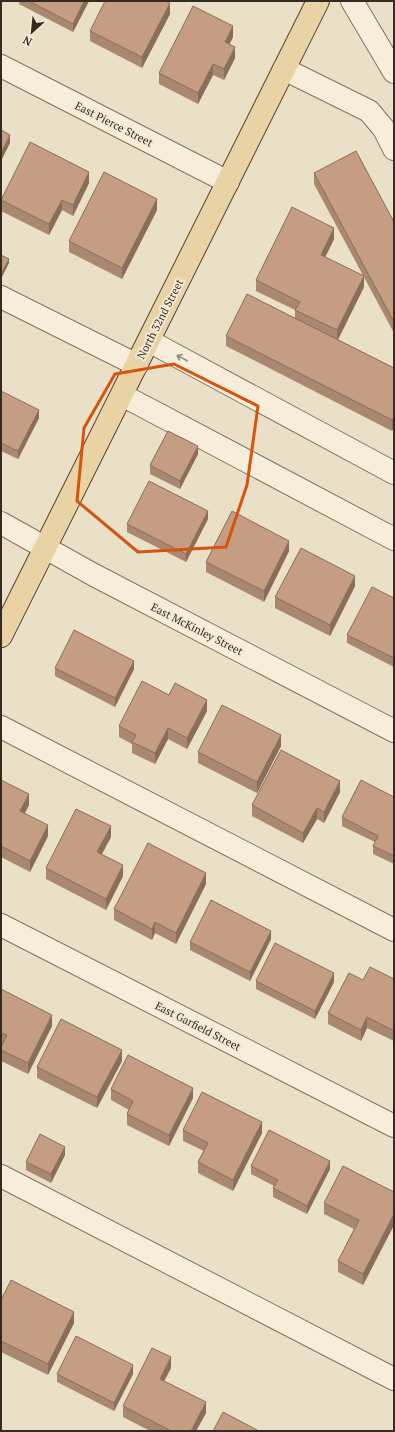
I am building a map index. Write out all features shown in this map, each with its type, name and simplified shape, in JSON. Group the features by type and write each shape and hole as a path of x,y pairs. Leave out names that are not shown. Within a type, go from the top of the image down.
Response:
{"main road":[{"name":"North 32nd Street","path":"1,636 318,1"}],"street":[{"path":"352,1 394,72"},
{"name":"East Pierce Street","path":"1,66 228,182"},
{"path":"284,69 369,111 384,129 394,149"},
{"path":"1,297 137,365"},
{"path":"149,341 394,473"},
{"path":"122,395 394,539"},
{"name":"East McKinley Street","path":"1,523 94,576 394,731"},
{"path":"1,727 394,930"},
{"name":"East Garfield Street","path":"1,925 394,1126"},
{"path":"1,1176 394,1379"}],"highlighted area":[{"path":"174,364 258,406 247,485 226,547 138,552 77,501 84,428 115,374"}],"building":[{"path":"29,1 84,1 73,24"},
{"path":"105,1 165,1 170,3 142,57 90,31"},
{"path":"193,6 233,26 225,42 235,47 224,69 213,64 198,93 159,73"},
{"path":"1,130 10,135 1,153"},
{"path":"30,142 89,172 73,205 62,200 49,224 1,200"},
{"path":"356,151 394,222 394,322 314,173"},
{"path":"104,172 157,199 122,268 69,241"},
{"path":"292,207 334,228 321,255 364,276 337,330 295,310 300,302 256,280"},
{"path":"1,255 9,259 1,274"},
{"path":"247,294 394,368 394,417 392,420 226,336"},
{"path":"1,391 39,410 18,451 1,443"},
{"path":"168,431 198,446 180,481 150,465"},
{"path":"149,481 208,511 186,554 127,524"},
{"path":"232,511 289,541 264,591 206,562"},
{"path":"301,548 355,576 330,625 275,597"},
{"path":"372,587 394,598 394,658 347,635"},
{"path":"74,630 134,661 115,698 55,668"},
{"path":"142,681 169,695 175,683 207,700 187,738 168,728 155,753 132,742 136,735 119,726"},
{"path":"222,705 281,735 257,782 198,752"},
{"path":"281,750 340,781 324,812 317,808 303,833 252,805"},
{"path":"1,780 29,794 20,811 48,825 30,861 1,846"},
{"path":"361,780 394,797 394,856 373,846 378,836 342,817"},
{"path":"76,809 111,826 97,852 123,865 106,899 46,868"},
{"path":"148,843 206,873 176,933 155,922 152,929 114,909"},
{"path":"211,900 271,931 250,972 190,942"},
{"path":"275,943 334,973 315,1011 256,981"},
{"path":"370,967 394,979 394,1031 367,1017 361,1030 328,1013 349,973 363,980"},
{"path":"1,989 52,1015 28,1063 1,1050 7,1035 1,1033"},
{"path":"61,1019 122,1050 97,1097 37,1067"},
{"path":"128,1055 193,1088 169,1135 127,1114 133,1101 111,1089"},
{"path":"202,1092 262,1122 233,1180 198,1162 208,1143 183,1130"},
{"path":"269,1130 330,1161 307,1206 273,1188 278,1180 251,1166"},
{"path":"40,1134 65,1147 51,1174 26,1162"},
{"path":"343,1166 394,1192 394,1214 363,1274 338,1261 359,1220 324,1203"},
{"path":"11,1280 74,1312 48,1364 1,1341 1,1300"},
{"path":"76,1336 133,1365 114,1403 57,1374"},
{"path":"152,1348 171,1357 160,1379 206,1402 191,1431 171,1431 123,1406"},
{"path":"223,1412 259,1431 213,1431"}]}
